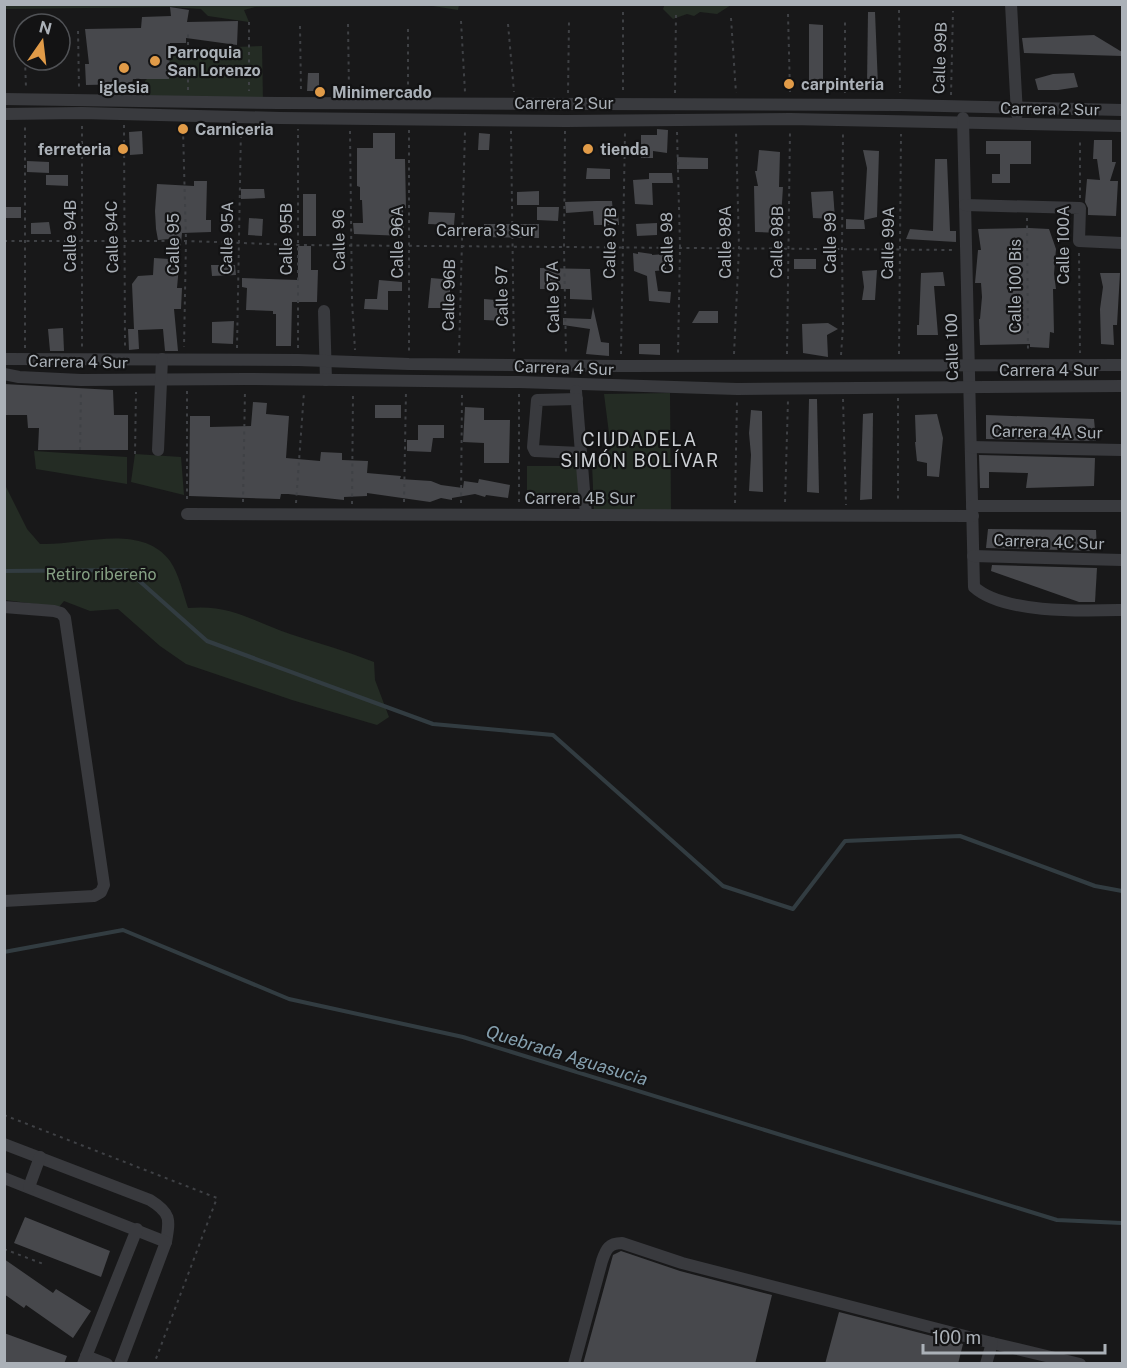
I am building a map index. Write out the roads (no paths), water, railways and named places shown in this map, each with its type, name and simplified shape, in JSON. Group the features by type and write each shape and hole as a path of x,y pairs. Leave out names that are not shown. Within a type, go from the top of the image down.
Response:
{"street":[{"path":"1011,4 1017,124"},
{"name":"Carrera 2 Sur","path":"4,99 249,103 901,105 1122,110"},
{"path":"279,103 280,118"},
{"path":"603,105 603,120"},
{"name":"Calle 100","path":"957,107 964,123 974,587 984,596 1015,606 1095,611 1122,610"},
{"name":"Carrera 2 Sur","path":"4,114 82,113 408,119 790,119 1122,126"},
{"name":"Calle 100A","path":"965,205 1080,208 1079,242 1122,243"},
{"path":"324,311 326,380"},
{"name":"Carrera 4 Sur","path":"4,359 298,360 566,366 1122,364"},
{"path":"158,450 162,359"},
{"name":"Carrera 4 Sur","path":"4,374 19,377 81,380 519,382 737,389 1122,386"},
{"path":"576,384 586,515"},
{"path":"577,399 537,400 533,447 535,451 581,453"},
{"name":"Carrera 4A Sur","path":"971,447 1122,450"},
{"name":"Carrera 4B Sur","path":"188,514 898,515 1122,506"},
{"name":"Carrera 4C Sur","path":"974,556 1122,560"},
{"path":"4,607 61,613 65,618 104,885 94,896 7,899"},
{"path":"4,1144 150,1200 164,1209 170,1222 166,1242 120,1364"},
{"path":"29,1186 40,1157"},
{"path":"4,1178 166,1242"},
{"path":"107,1364 85,1360 137,1229"},
{"path":"574,1364 602,1261 608,1247 615,1243 622,1243 682,1263 1080,1364"},
{"path":"986,1364 992,1343"}],"waterway":[{"path":"4,571 127,570 207,641 433,724 553,735 723,886 793,909 845,841 960,836 1095,886 1122,891"},
{"name":"Quebrada Aguasucia","path":"4,952 123,930 289,999 463,1037 1057,1220 1122,1223"}],"place":[{"name":"Parroquia San Lorenzo","path":"155,61"},
{"name":"iglesia","path":"124,68"},
{"name":"carpinteria","path":"789,84"},
{"name":"Minimercado","path":"320,92"},
{"name":"Carniceria","path":"183,129"},
{"name":"ferreteria","path":"123,149"},
{"name":"tienda","path":"588,149"}],"district":[{"name":"CIUDADELA SIMÓN BOLÍVAR","path":"640,449"}],"park label":[{"name":"Retiro ribereño","path":"101,574"}]}
